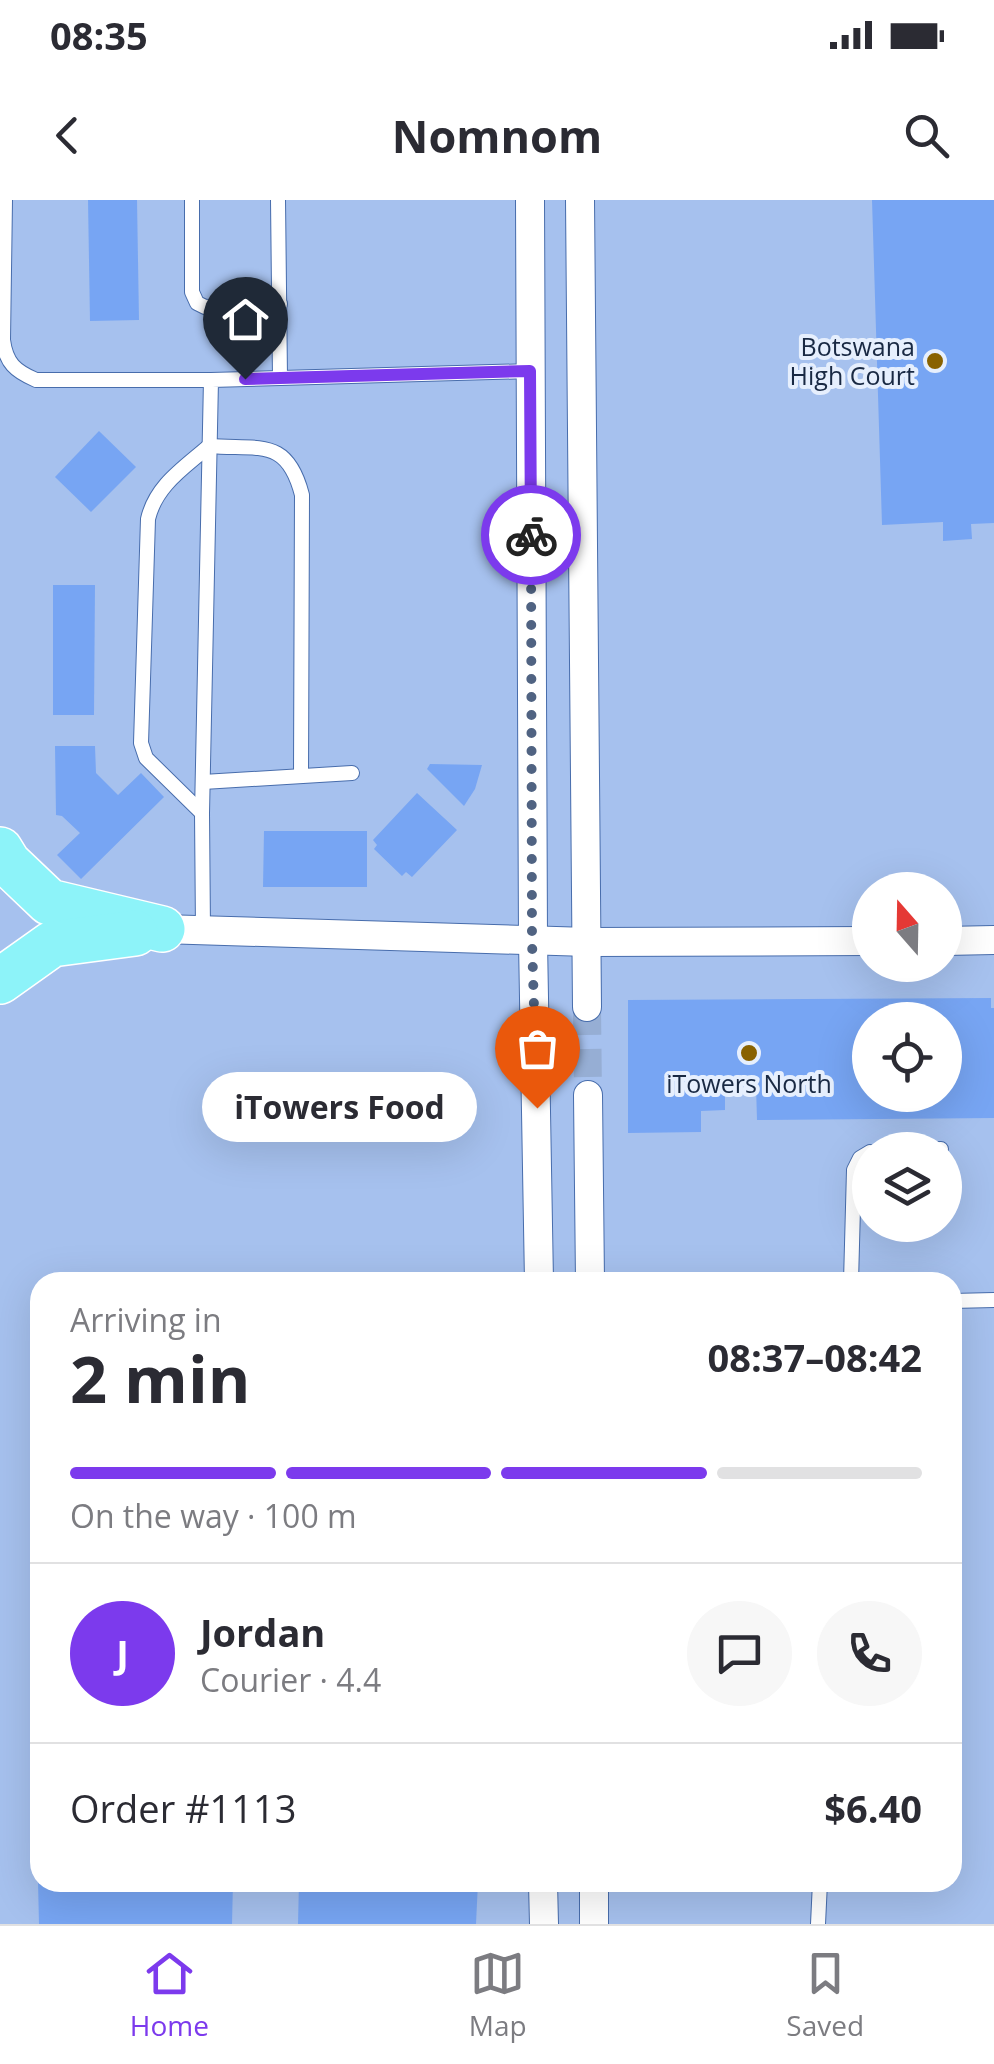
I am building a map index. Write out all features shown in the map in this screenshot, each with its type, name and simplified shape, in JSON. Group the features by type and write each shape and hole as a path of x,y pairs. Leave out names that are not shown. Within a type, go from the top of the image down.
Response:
{"main road":[{"path":"0,850 8,863 49,902 183,930"},
{"path":"0,981 52,944 183,930"}],"street":[{"path":"530,200 532,941 539,1272"},
{"path":"580,200 587,1007"},
{"path":"183,930 588,942 852,941"},
{"path":"962,941 994,940"},
{"path":"588,1095 590,1272"},
{"path":"543,1892 544,1924"},
{"path":"594,1892 594,1924"}],"lane":[{"path":"5,200 5,357 18,372 36,380 211,380 530,371"},
{"path":"192,200 192,292 197,303 206,307 280,304"},
{"path":"278,200 280,378"},
{"path":"183,930 202,813 211,380"},
{"path":"202,813 146,758 141,743 148,519 162,487 209,446 277,452 290,461 298,477 302,495 301,776"},
{"path":"203,782 352,773"},
{"path":"851,1272 852,1242"},
{"path":"962,1302 994,1300"},
{"path":"818,1924 820,1892"}],"shaded area":[{"path":"0,200 994,200 994,1924 0,1924"}],"building":[{"path":"88,200 137,200 139,320 90,321"},
{"name":"Botswana High Court","path":"872,200 994,200 994,523 971,524 972,539 943,541 943,522 882,525"},
{"path":"99,431 136,467 91,512 55,477"},
{"path":"53,585 95,585 94,715 53,715"},
{"path":"55,746 95,746 96,773 118,795 141,773 164,797 81,879 57,855 80,833 56,815"},
{"path":"430,764 482,765 475,789 464,806 427,769"},
{"path":"417,793 457,830 412,877 406,872 402,876 374,849 377,845 373,840"},
{"path":"264,831 367,831 367,887 263,887"},
{"name":"iTowers North","path":"991,998 994,1118 757,1120 756,1086 725,1085 725,1110 701,1111 701,1132 628,1133 628,1000"},
{"path":"38,1892 233,1892 232,1924 39,1924"},
{"path":"299,1892 478,1892 476,1924 298,1924"}],"tunnel":[{"path":"587,1007 588,1095"}],"way so far":[{"path":"531,535 532,941 537,1108"}],"place":[{"name":"Botswana High Court","path":"935,361"},
{"name":"iTowers North","path":"749,1053"},
{"name":"iTowers Food","path":"537,1108"}],"route":[{"path":"245,379 530,371 531,535"}]}
